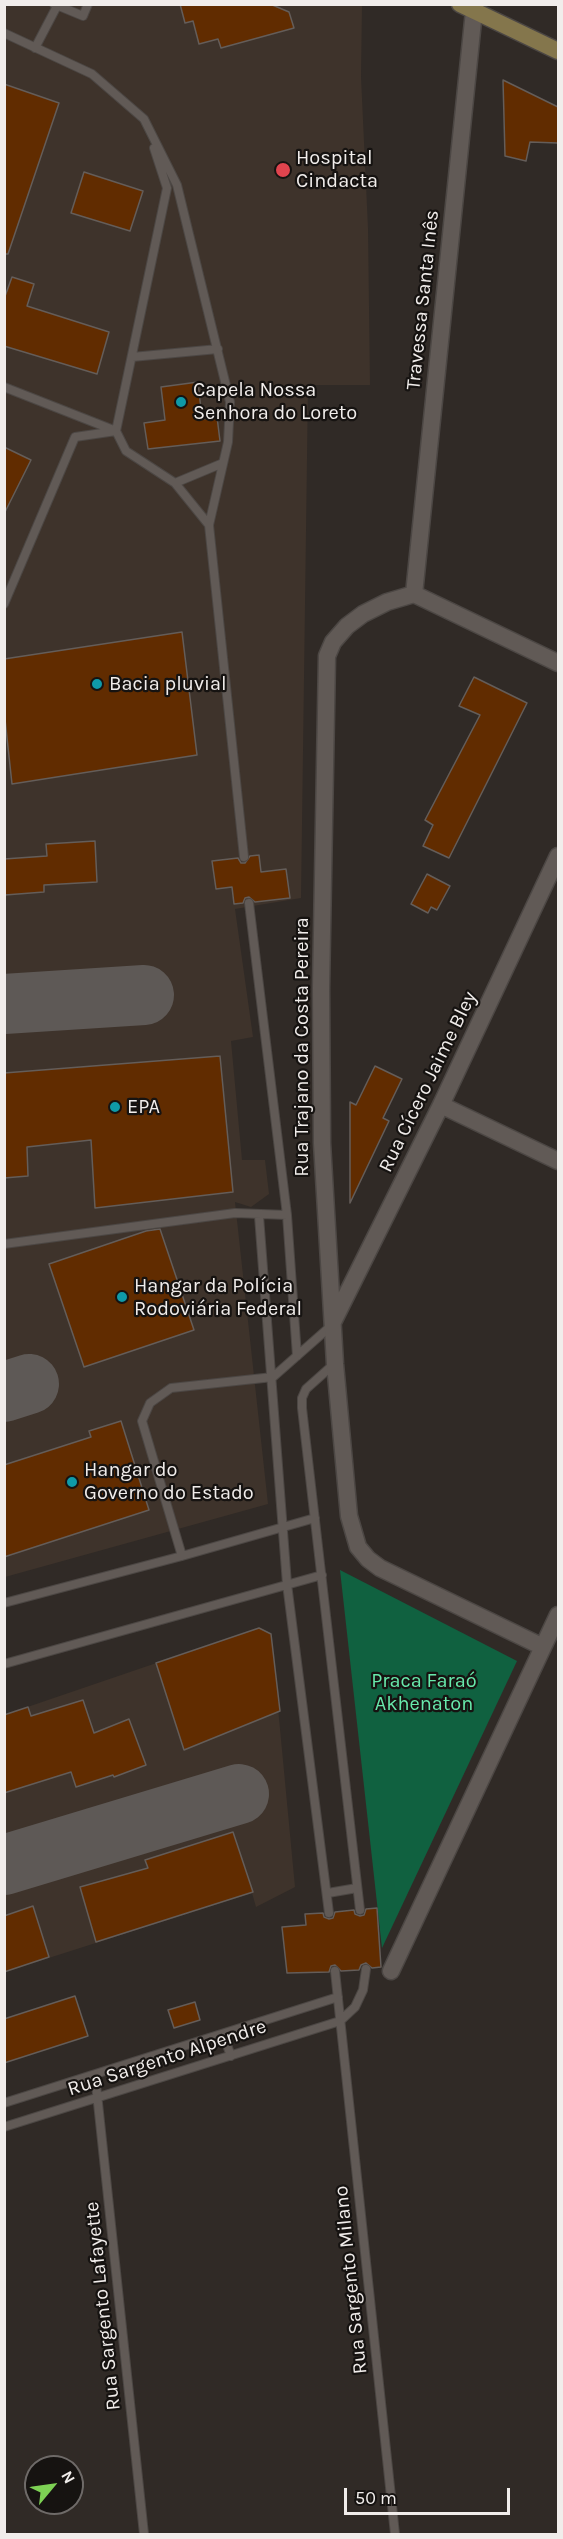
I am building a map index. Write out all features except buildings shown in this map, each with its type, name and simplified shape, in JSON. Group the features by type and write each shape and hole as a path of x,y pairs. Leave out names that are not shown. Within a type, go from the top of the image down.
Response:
{"main road":[{"path":"467,8 558,50"}],"street":[{"name":"Travessa Santa Inês","path":"414,594 467,8"},
{"path":"414,594 558,663"},
{"name":"Rua Trajano da Costa Pereira","path":"414,594 387,602 355,620 333,642 327,656 321,1072 325,1223 349,1516 358,1547 380,1568 543,1647"},
{"name":"Rua Cícero Jaime Bley","path":"332,1325 441,1105 558,856"},
{"path":"441,1105 558,1161"},
{"path":"391,1971 558,1615"}],"lane":[{"path":"35,48 56,5 83,16 88,4"},
{"path":"4,33 92,74 144,119 177,185 230,402 228,442 209,525 244,857"},
{"path":"144,119 167,188 116,431 126,451 175,483 209,525"},
{"path":"132,357 218,349"},
{"path":"4,387 116,431"},
{"path":"4,604 75,437 116,431"},
{"path":"175,483 223,463"},
{"path":"249,903 287,1215 297,1356"},
{"path":"4,1244 235,1213 259,1216 287,1215"},
{"path":"259,1216 287,1584 329,1912"},
{"path":"182,1556 142,1421 150,1403 171,1388 273,1377 332,1325"},
{"path":"335,1364 306,1389 302,1398 360,1910"},
{"path":"4,1603 315,1518"},
{"path":"4,1664 322,1575"},
{"path":"328,1893 357,1888"},
{"path":"340,2021 355,2007 363,1990 366,1969"},
{"name":"Rua Sargento Milano","path":"335,1971 394,2535"},
{"name":"Rua Sargento Alpendre","path":"4,2103 338,1997"},
{"name":"Rua Sargento Alpendre","path":"4,2127 340,2021"},
{"path":"223,2034 231,2056"},
{"name":"Rua Sargento Lafayette","path":"95,2075 144,2535"}],"shaded area":[{"path":"5,5 362,5 361,77 368,228 370,385 308,385 301,898 235,909 253,1037 231,1041 242,1160 265,1160 269,1194 251,1207 235,1202 268,1504 5,1577"},
{"path":"259,1628 271,1634 295,1887 256,1907 252,1893 5,1972 4,1715"}],"green space":[{"name":"Praca Faraó Akhenaton","path":"340,1570 517,1661 382,1948"}],"taxiway":[{"path":"4,1004 144,995"},
{"path":"4,1392 29,1384"},
{"path":"4,1865 239,1794"}],"place":[{"name":"Hospital Cindacta","path":"283,170"},
{"name":"Capela Nossa Senhora do Loreto","path":"181,402"},
{"name":"Bacia pluvial","path":"97,684"},
{"name":"EPA","path":"115,1107"},
{"name":"Hangar da Polícia Rodoviária Federal","path":"122,1297"},
{"name":"Hangar do Governo do Estado","path":"72,1482"}]}
